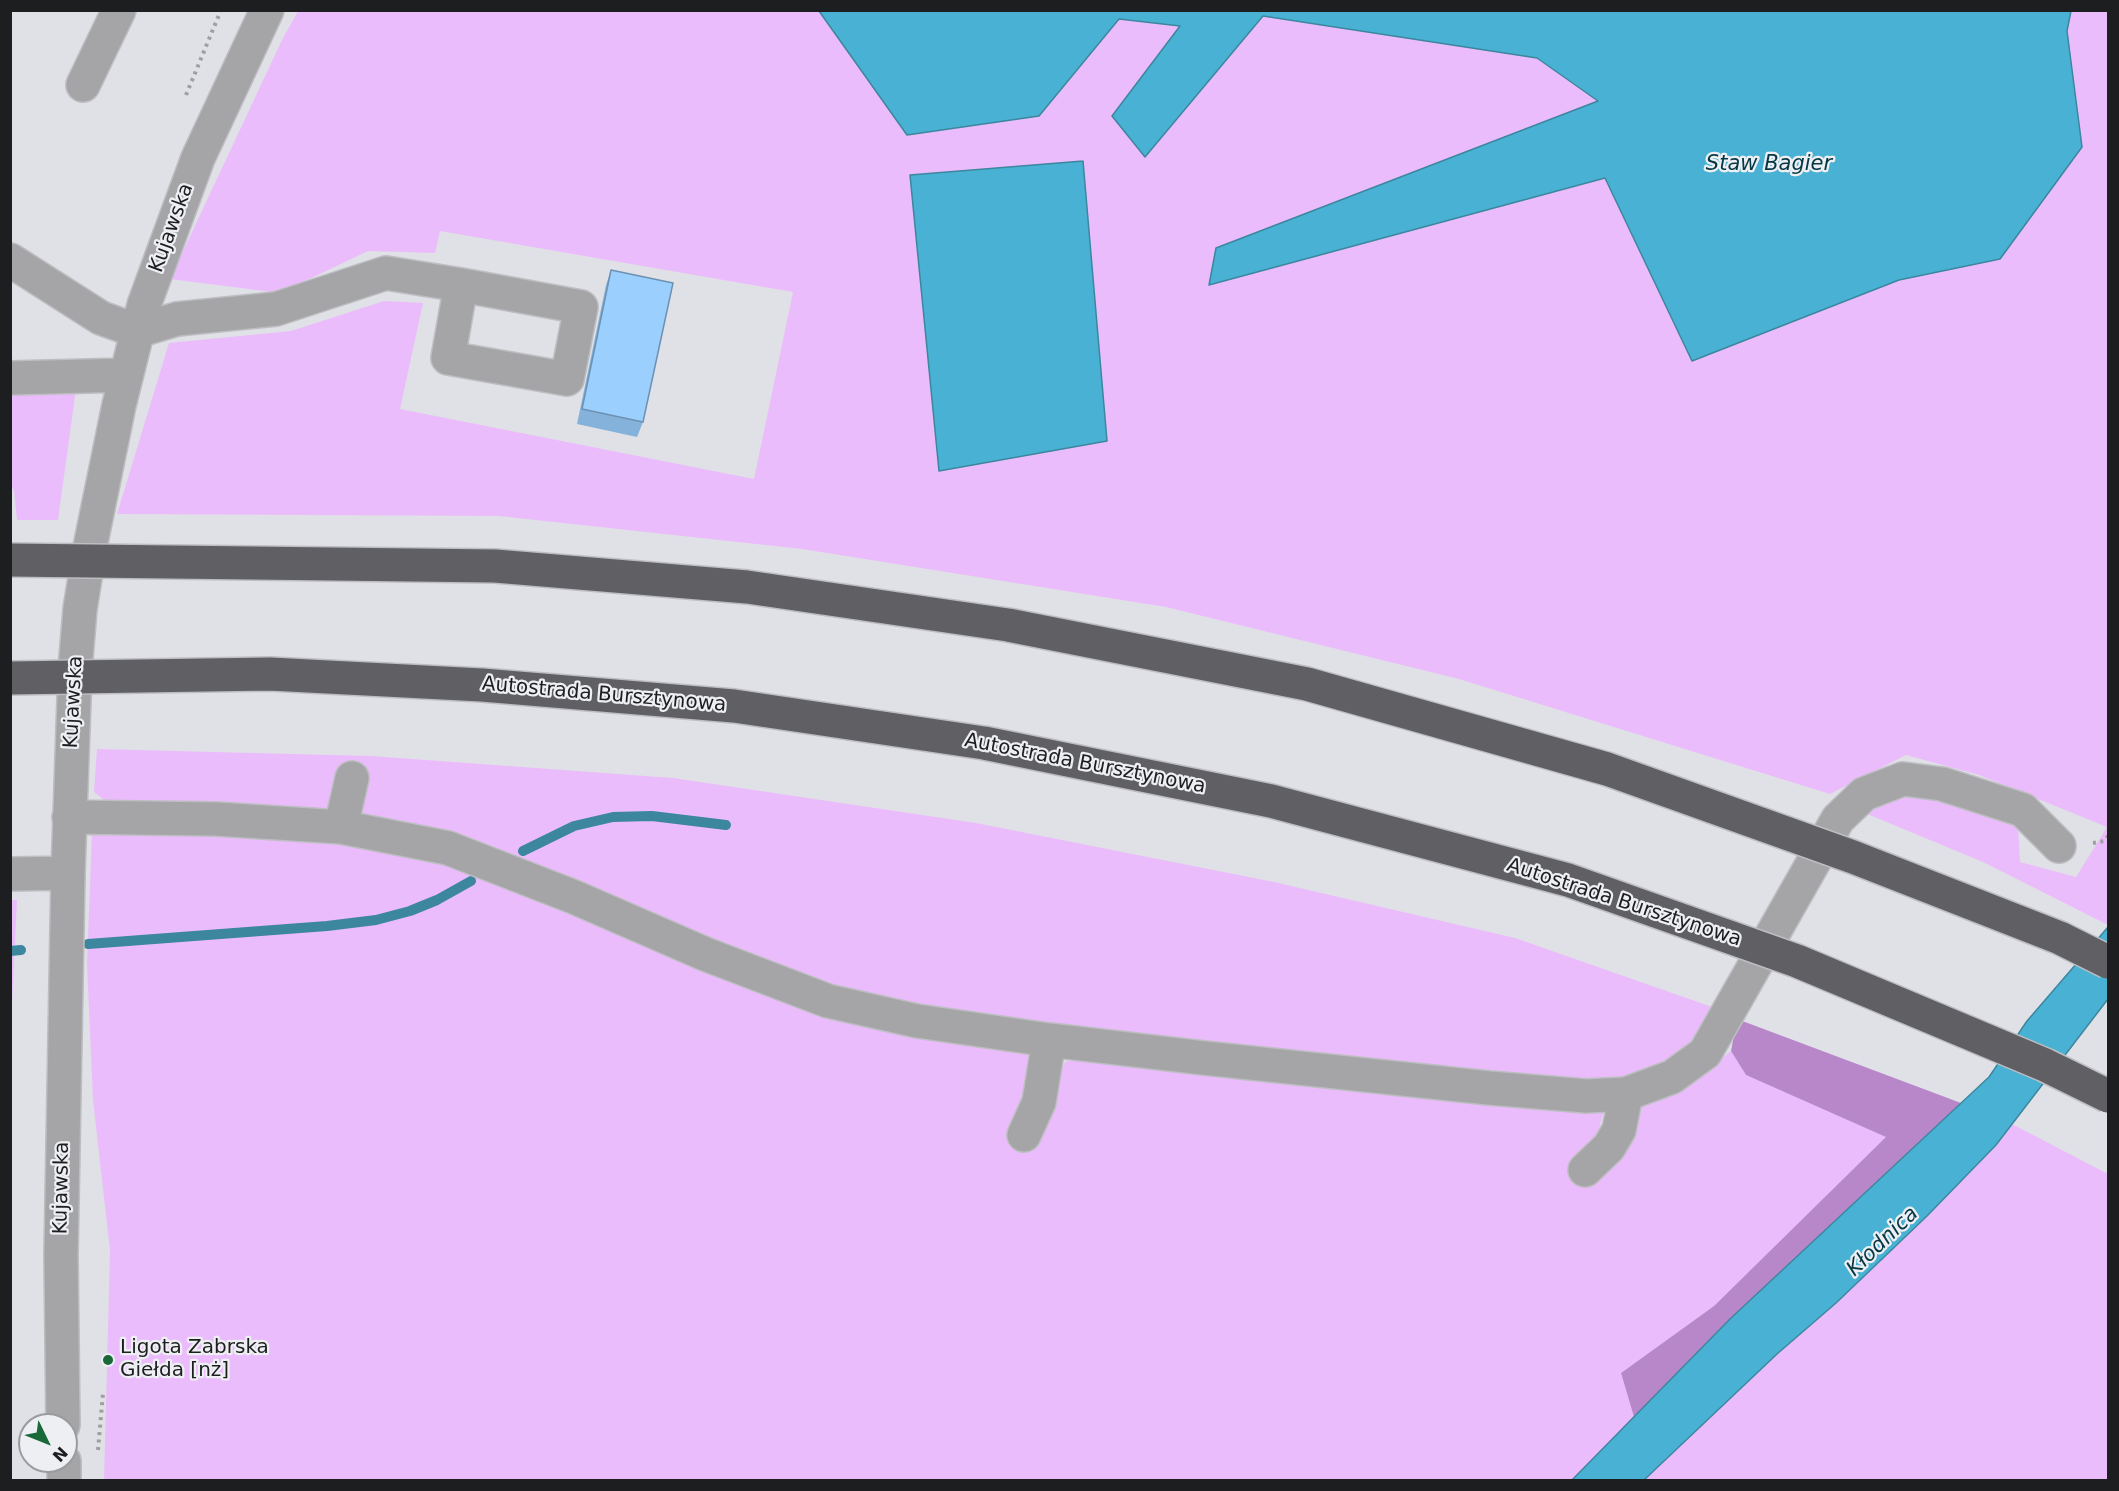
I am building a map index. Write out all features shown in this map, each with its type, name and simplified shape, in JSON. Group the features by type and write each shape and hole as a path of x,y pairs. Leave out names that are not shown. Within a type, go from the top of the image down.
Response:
{"highway":[{"path":"10,560 495,566 747,587 1008,625 1307,684 1607,769 1864,861 2060,938 2109,962"},
{"name":"Autostrada Bursztynowa","path":"10,678 270,674 482,685 734,706 984,743 1271,801 1568,880 1797,961 2045,1065 2109,1096"}],"street":[{"path":"83,85 119,10"},
{"name":"Kujawska","path":"63,1413 61,1255 69,816 80,609 126,375 144,305 198,158 267,10"},
{"path":"10,260 101,318 137,331 177,319 276,309 386,273 461,285"},
{"path":"10,378 126,375"},
{"path":"341,828 352,778"},
{"path":"69,816 216,819 341,828 448,848 574,897 705,954 828,1001 917,1021 1049,1040 1489,1088 1586,1096 1626,1094 1672,1077 1705,1053 1838,819 1864,794 1903,779 1942,784 2023,810 2059,846"},
{"path":"10,874 68,873"},
{"path":"1024,1135 1039,1102 1049,1040"},
{"path":"1585,1170 1609,1147 1619,1130 1626,1094"}],"path":[{"path":"184,99 221,10"},
{"path":"98,1452 103,1393"}],"shaded area":[{"path":"298,11 819,11 908,135 1039,116 1119,19 1180,26 1112,116 1145,157 1262,16 1537,58 1598,101 1217,248 1209,285 1605,178 1692,361 1899,280 2000,259 2071,11 2108,11 2108,925 1983,862 1860,811 1913,790 2018,827 2020,862 2076,877 2107,827 1979,775 1906,755 1830,794 1459,679 1166,607 802,549 499,516 117,514 169,343 291,331 384,301 423,303 400,409 754,479 793,292 440,231 435,253 368,251 280,293 170,279 282,40","holes":["1083,161 1106,441 939,471 910,175"]},
{"path":"76,389 58,520 17,520 14,491 11,485 10,391"},
{"path":"97,749 371,756 673,778 976,823 1274,882 1515,938 1715,1008 1693,1046 1642,1075 1582,1086 999,1022 850,997 737,953 268,808 104,800 94,792"},
{"path":"92,833 285,835 383,848 466,871 1030,1050 1054,1085 1065,1062 1088,1056 1605,1106 1598,1133 1642,1098 1697,1077 1731,1051 1746,1075 1887,1137 1714,1306 1621,1373 1634,1417 1572,1480 104,1480 110,1251 93,1100 87,964"},
{"path":"10,900 17,900 11,1026 10,1026"},
{"path":"1737,1019 1961,1103 1730,1319 1634,1417 1621,1373 1714,1306 1886,1137 1746,1075 1731,1051"},
{"path":"11,1026 11,1480 10,1480"},
{"path":"2012,1124 2108,1174 2108,1480 1644,1480 1927,1216 1996,1145"}],"water":[{"name":"Staw Bagier","path":"819,11 2071,11 2067,31 2082,147 2000,259 1899,280 1692,361 1605,178 1209,285 1216,248 1598,101 1537,58 1263,16 1145,157 1112,116 1180,26 1119,19 1039,116 907,135"},
{"path":"1083,161 1107,441 939,471 910,175"},
{"name":"Kłodnica","path":"2108,927 2108,999 1996,1145 1927,1216 1836,1303 1777,1354 1644,1480 1572,1480 1730,1319 1989,1077 2027,1021"}],"building":[{"path":"611,270 673,283 643,422 582,409"}],"waterway":[{"path":"523,851 574,826 613,817 652,816 726,825"},
{"path":"88,944 327,926 376,920 410,911 437,900 471,881"},
{"path":"10,951 21,950"}],"place":[{"name":"Ligota Zabrska Giełda [nż]","path":"108,1360"}]}
